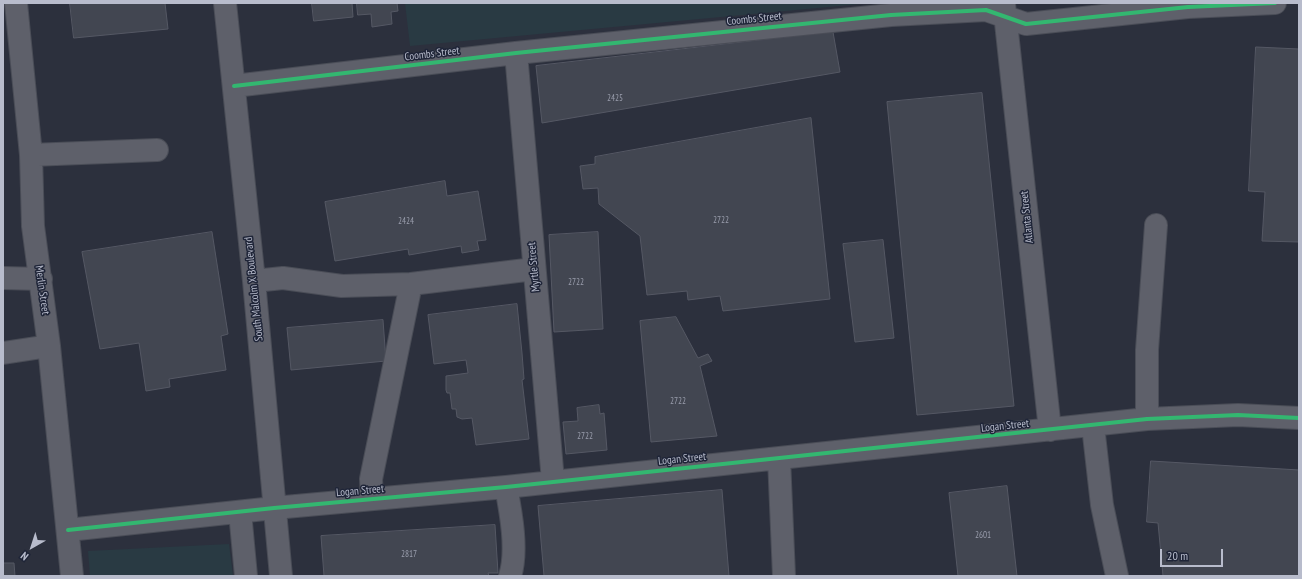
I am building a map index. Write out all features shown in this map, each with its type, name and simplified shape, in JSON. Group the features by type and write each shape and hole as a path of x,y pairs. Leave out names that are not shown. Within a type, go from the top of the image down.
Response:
{"street":[{"name":"Merlin Street","path":"16,3 31,155 33,226 49,346 72,576"},
{"name":"South Malcolm X Boulevard","path":"225,3 254,281 281,576"},
{"name":"Coombs Street","path":"234,86 516,53 891,15 1005,10 1026,24 1188,8 1275,3"},
{"name":"Atlanta Street","path":"1005,10 1050,430"},
{"name":"Myrtle Street","path":"516,53 553,481"},
{"path":"31,155 158,150"},
{"path":"1146,419 1147,350 1156,225"},
{"path":"254,281 283,278 342,286 411,284 534,269"},
{"path":"3,278 41,279"},
{"path":"372,498 371,479 411,284"},
{"path":"3,353 49,346"},
{"name":"Logan Street","path":"68,530 372,498 506,487 1093,426 1146,419 1238,415 1299,418"},
{"path":"1093,426 1102,505 1117,576"},
{"path":"779,458 784,576"},
{"path":"506,487 511,513 514,564 510,576"},
{"path":"240,512 246,576"}],"shaded area":[{"path":"405,3 871,3 410,46"},
{"path":"229,544 233,576 90,576 88,551"}],"building":[{"path":"70,3 165,3 168,29 74,38"},
{"path":"312,3 352,3 353,17 314,21"},
{"path":"357,3 397,3 398,11 391,12 392,24 372,27 371,14 358,15"},
{"path":"833,32 840,72 542,123 536,66"},
{"path":"1256,47 1299,49 1299,242 1262,241 1265,192 1249,191"},
{"path":"982,93 1014,406 917,415 887,102"},
{"path":"811,118 830,299 723,311 720,296 688,300 687,291 647,295 640,236 599,204 598,188 583,189 580,166 595,164 595,157"},
{"path":"445,181 447,196 478,191 486,240 477,241 479,250 462,253 461,246 409,255 408,249 335,261 325,202"},
{"path":"212,232 228,334 221,336 226,370 169,379 170,387 146,391 139,343 100,349 82,252"},
{"path":"598,232 603,329 554,332 549,235"},
{"path":"883,240 894,338 855,342 843,244"},
{"path":"517,304 524,379 522,380 529,439 476,445 472,418 462,419 457,417 456,409 452,409 450,393 447,393 446,390 446,376 468,373 466,360 434,364 428,315"},
{"path":"676,317 698,358 708,354 712,361 700,366 717,436 651,442 640,321"},
{"path":"383,320 386,361 291,370 287,328"},
{"path":"599,405 600,414 604,413 607,450 566,454 563,422 578,421 577,408"},
{"path":"1151,461 1299,470 1299,576 1163,576 1158,523 1147,522"},
{"path":"1007,486 1017,576 958,576 949,493"},
{"path":"722,490 729,576 544,576 538,506"},
{"path":"495,525 498,573 488,573 489,576 324,576 321,536"},
{"path":"3,563 14,563 15,576 3,576"}],"cycle path":[{"path":"234,86 516,53 891,15 986,10 1026,24 1188,7 1275,3"},
{"path":"68,530 274,508 506,487 1147,419 1238,415 1299,418"}]}
